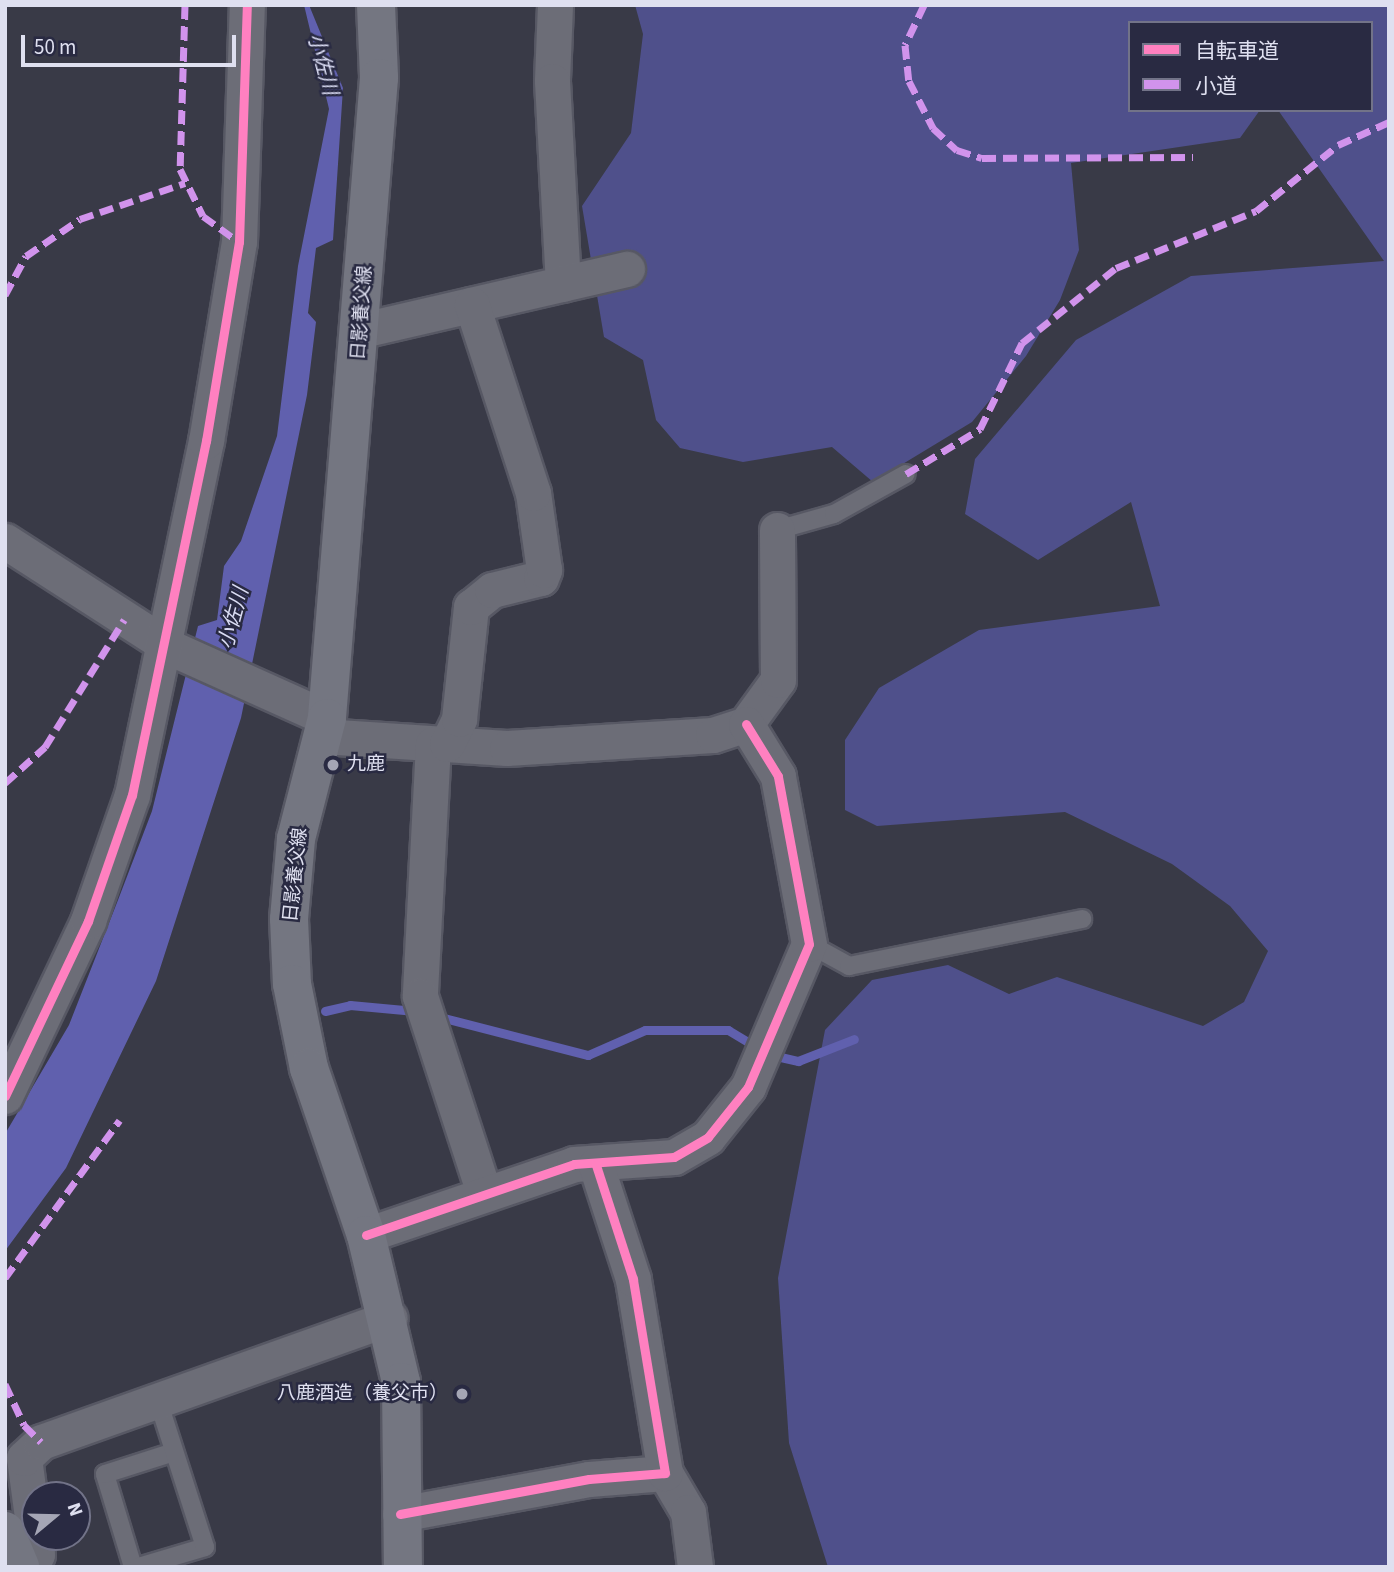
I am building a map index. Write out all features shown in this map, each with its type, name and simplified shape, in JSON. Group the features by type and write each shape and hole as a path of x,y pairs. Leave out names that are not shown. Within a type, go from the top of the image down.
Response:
{"main road":[{"name":"日影養父線","path":"381,10 362,330 325,727 296,839 292,984 309,1068 366,1235 390,1318 401,1382 400,1514 403,1567"},
{"path":"5,1531 20,1567"}],"street":[{"path":"5,1096 88,921 131,795 168,646 239,242 247,5"},
{"path":"555,5 552,81 564,284"},
{"path":"362,330 626,269"},
{"path":"472,305 533,493 544,570 541,578 492,590 471,607 459,719 440,744 420,996 484,1193"},
{"path":"5,541 168,646 268,694 325,727 440,744 507,748 713,735 746,724 778,680 778,530"},
{"path":"366,1235 574,1164 596,1165 674,1157 708,1137 748,1087 809,944 778,776 746,724"},
{"path":"596,1165 633,1279 665,1473 688,1512 695,1567"},
{"path":"31,1567 37,1554 24,1458 41,1442 390,1318"},
{"path":"400,1514 589,1479 665,1473"}],"lane":[{"path":"778,530 834,514 905,474"},
{"path":"809,944 849,966 861,965 1082,919"},
{"path":"158,1401 205,1547 135,1567 105,1475 174,1451"}],"shaded area":[{"path":"635,5 1389,5 1389,1567 828,1567 789,1443 778,1278 825,1030 872,980 948,965 1009,994 1057,977 1203,1026 1244,1002 1268,951 1230,906 1172,864 1065,812 877,826 845,810 845,740 879,688 979,630 1160,606 1131,502 1038,560 965,514 975,459 1076,340 1191,276 1384,261 1279,112 1373,112 1373,21 1128,21 1128,112 1259,112 1240,138 1071,163 1079,250 1060,300 1026,356 972,422 873,482 832,447 743,462 680,448 656,420 643,360 604,337 582,206 631,133 643,34"}],"water":[{"name":"小佐川","path":"304,5 309,5 343,88 333,240 316,248 308,313 316,322 307,395 241,718 156,981 66,1168 5,1251 5,1134 69,1025 118,900 152,811 198,626 217,620 224,566 241,541 277,436 298,266 329,109"}],"waterway":[{"path":"325,1011 350,1005 415,1011"},
{"path":"436,1016 588,1055 645,1030 728,1030 756,1047"},
{"path":"776,1056 798,1061 854,1039"}],"marked path":[{"path":"185,5 180,169 203,216 239,242"},
{"path":"924,5 905,45 909,81 933,128 957,150 982,158 1193,157"},
{"path":"906,474 980,429 1022,343 1116,268 1256,211 1338,145 1389,122"},
{"path":"5,295 26,256 80,219 185,183"},
{"path":"5,783 45,747 124,620"},
{"path":"5,1278 120,1120"},
{"path":"5,1384 24,1425 41,1442"}],"cycle path":[{"path":"5,1096 88,921 132,795 206,441 239,242 247,5"},
{"path":"366,1235 574,1164 674,1157 708,1137 748,1087 809,944 778,776 746,724"},
{"path":"400,1514 589,1479 665,1473 633,1279 596,1165"}],"place":[{"name":"九鹿","path":"333,765"},
{"name":"八鹿酒造（養父市）","path":"462,1394"}]}
